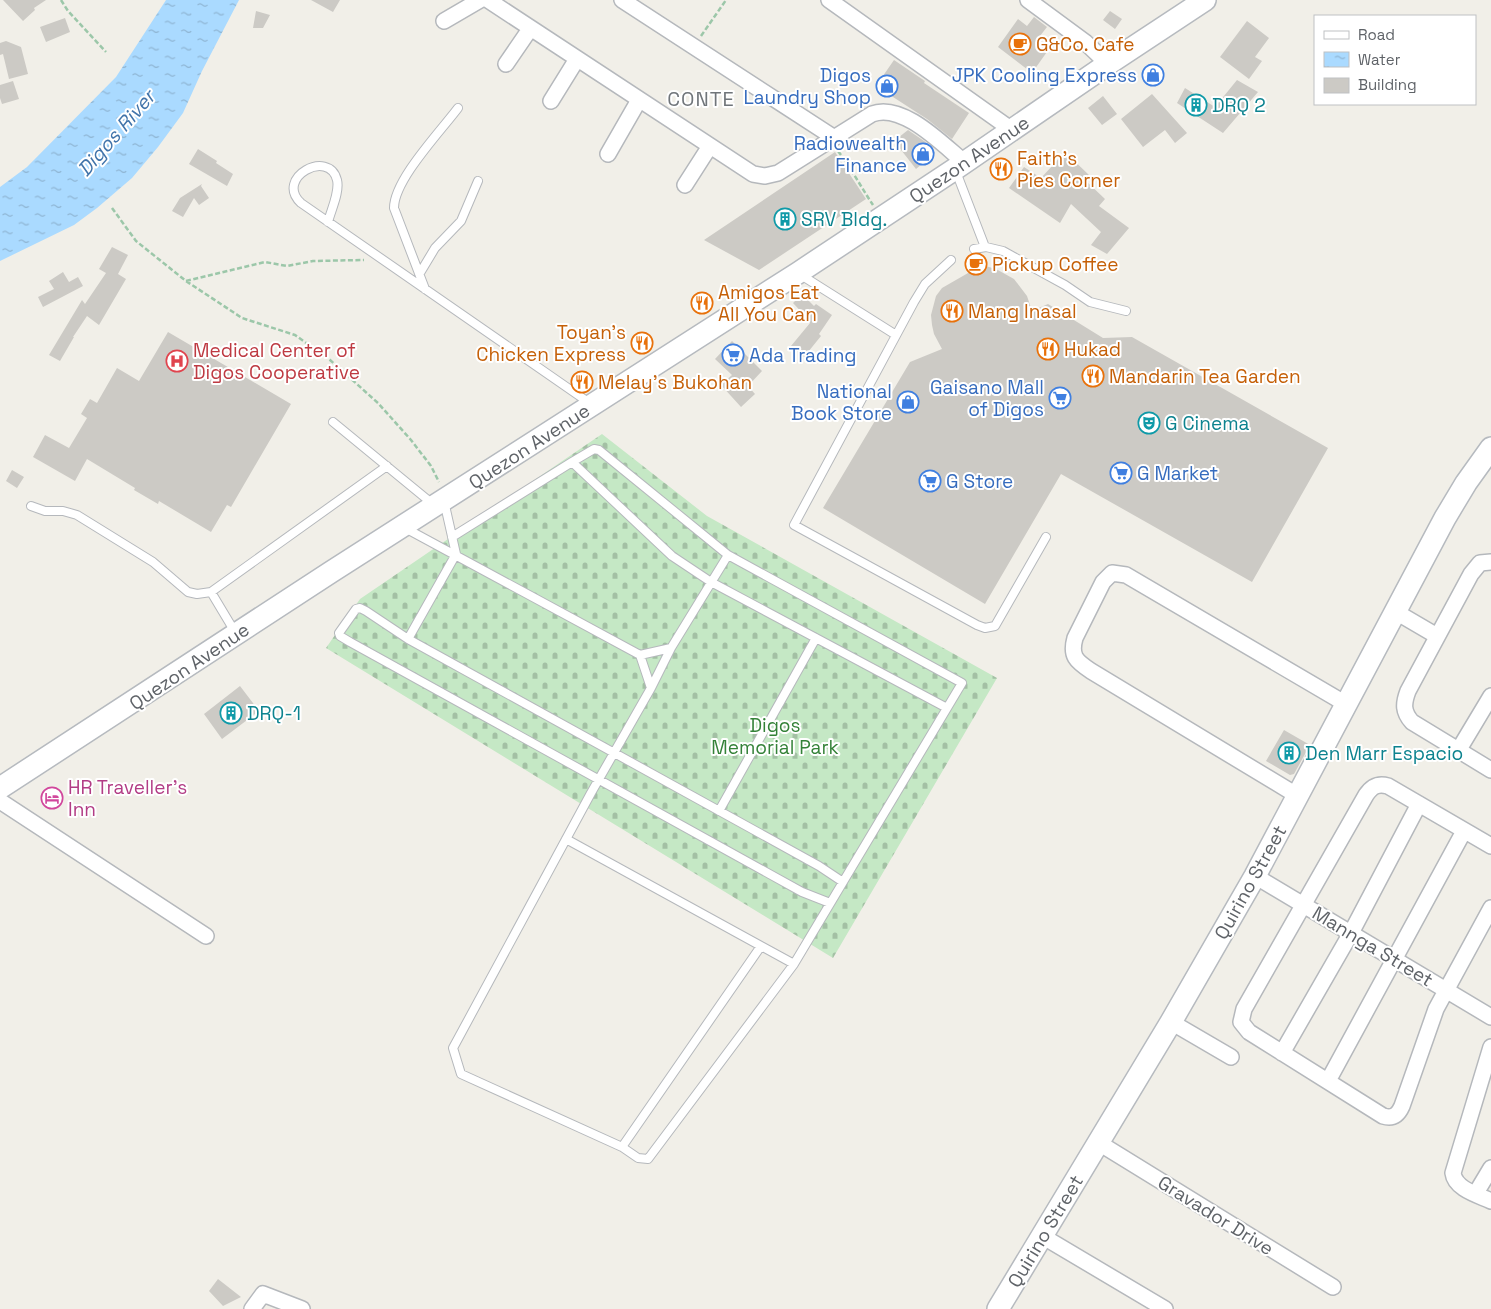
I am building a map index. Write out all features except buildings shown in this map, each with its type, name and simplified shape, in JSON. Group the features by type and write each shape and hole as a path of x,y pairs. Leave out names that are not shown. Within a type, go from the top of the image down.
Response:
{"main road":[{"name":"Quezon Avenue","path":"0,788 331,572 798,273 1205,0"},
{"name":"Quirino Street","path":"998,1309 1171,1022 1255,876 1445,518 1488,458"}],"street":[{"path":"444,21 480,0"},
{"path":"488,0 753,174 765,176 778,173 872,114 879,112 893,112 914,122 960,165"},
{"path":"622,0 831,139"},
{"path":"829,0 1012,130"},
{"path":"1028,0 1085,42 1108,64"},
{"path":"506,64 530,29"},
{"path":"550,101 577,59"},
{"path":"608,154 640,100"},
{"path":"685,185 710,146"},
{"path":"1491,562 1480,563 1474,568 1404,701 1404,710 1412,722 1491,770"},
{"path":"1298,796 1091,671 1076,659 1072,648 1075,638 1102,582 1112,573 1126,574 1346,704"},
{"path":"1396,612 1437,636"},
{"path":"1458,751 1491,696"},
{"path":"1491,846 1388,786 1373,786 1366,795 1304,905 1242,1016 1241,1022 1248,1032 1383,1116 1388,1118 1394,1117 1402,1106 1428,1028 1446,990 1491,908"},
{"path":"0,801 206,936"},
{"path":"1282,1053 1351,933 1419,804"},
{"path":"1328,1081 1464,831"},
{"name":"Mannga Street","path":"1255,876 1491,1016"},
{"path":"1171,1022 1231,1057"},
{"path":"1491,1047 1454,1167 1453,1178 1461,1186 1491,1201"},
{"name":"Gravador Drive","path":"1099,1143 1333,1287"},
{"path":"1476,1193 1491,1168"},
{"path":"1042,1236 1165,1309"},
{"path":"252,1309 264,1294 302,1309"}],"lane":[{"path":"425,289 394,208 394,199 406,174 458,108"},
{"path":"960,165 985,247"},
{"path":"328,222 338,187 337,178 328,169 317,166 310,167 304,170 298,177 294,186 296,198 300,203 592,405"},
{"path":"420,273 435,248 461,221 478,181"},
{"path":"974,249 985,247 1003,251 1065,285 1090,302 1126,311"},
{"path":"951,260 925,284 914,302 794,525 985,628 994,626 1046,537"},
{"path":"798,273 896,335"},
{"path":"333,422 387,466 439,503 452,538 456,554 408,640"},
{"path":"452,538 572,462 594,449 598,450 728,555 962,683 794,964 648,1159 638,1158 622,1147 461,1074 453,1048 671,648 728,555"},
{"path":"572,462 672,556 711,582 947,708"},
{"path":"31,506 45,511 62,510 77,515 154,562 188,592 197,594 212,592 387,466"},
{"path":"403,527 640,655 671,648"},
{"path":"212,592 236,634"},
{"path":"830,903 802,892 350,642 340,636 339,633 356,609 360,608 408,640 819,866 843,882"},
{"path":"719,811 816,638"},
{"path":"640,655 650,688"},
{"path":"566,839 794,964"},
{"path":"622,1147 761,946"}],"path":[{"path":"61,0 68,11 106,52"},
{"path":"692,47 726,0"},
{"path":"831,139 881,218"},
{"path":"112,208 136,241 186,281 242,318 296,336 330,360 378,403 411,440 436,475 439,503"},
{"path":"186,281 265,262 287,266 313,261 352,261 377,256"}],"green space":[{"name":"Digos Memorial Park","path":"602,434 707,516 997,678 833,958 326,648 360,599"}],"water":[{"name":"Digos River","path":"166,0 239,0 202,71 183,113 132,178 97,208 74,225 0,261 0,187 27,167 116,77"}],"place":[{"name":"G&Co. Cafe","path":"1020,44"},
{"name":"JPK Cooling Express","path":"1153,75"},
{"name":"Digos Laundry Shop","path":"887,86"},
{"name":"DRQ 2","path":"1196,105"},
{"name":"Radiowealth Finance","path":"923,154"},
{"name":"Faith's Pies Corner","path":"1001,169"},
{"name":"SRV Bldg.","path":"785,219"},
{"name":"Pickup Coffee","path":"976,264"},
{"name":"Amigos Eat All You Can","path":"702,303"},
{"name":"Mang Inasal","path":"952,311"},
{"name":"Toyan's Chicken Express","path":"642,343"},
{"name":"Hukad","path":"1048,349"},
{"name":"Ada Trading","path":"733,355"},
{"name":"Medical Center of Digos Cooperative","path":"177,361"},
{"name":"Mandarin Tea Garden","path":"1093,376"},
{"name":"Melay's Bukohan","path":"582,382"},
{"name":"Gaisano Mall of Digos","path":"1060,398"},
{"name":"National Book Store","path":"908,402"},
{"name":"G Cinema","path":"1149,423"},
{"name":"G Market","path":"1121,473"},
{"name":"G Store","path":"930,481"},
{"name":"DRQ-1","path":"231,713"},
{"name":"Den Marr Espacio","path":"1289,753"},
{"name":"HR Traveller's Inn","path":"52,798"}],"district":[{"name":"CONTE","path":"701,99"}]}
